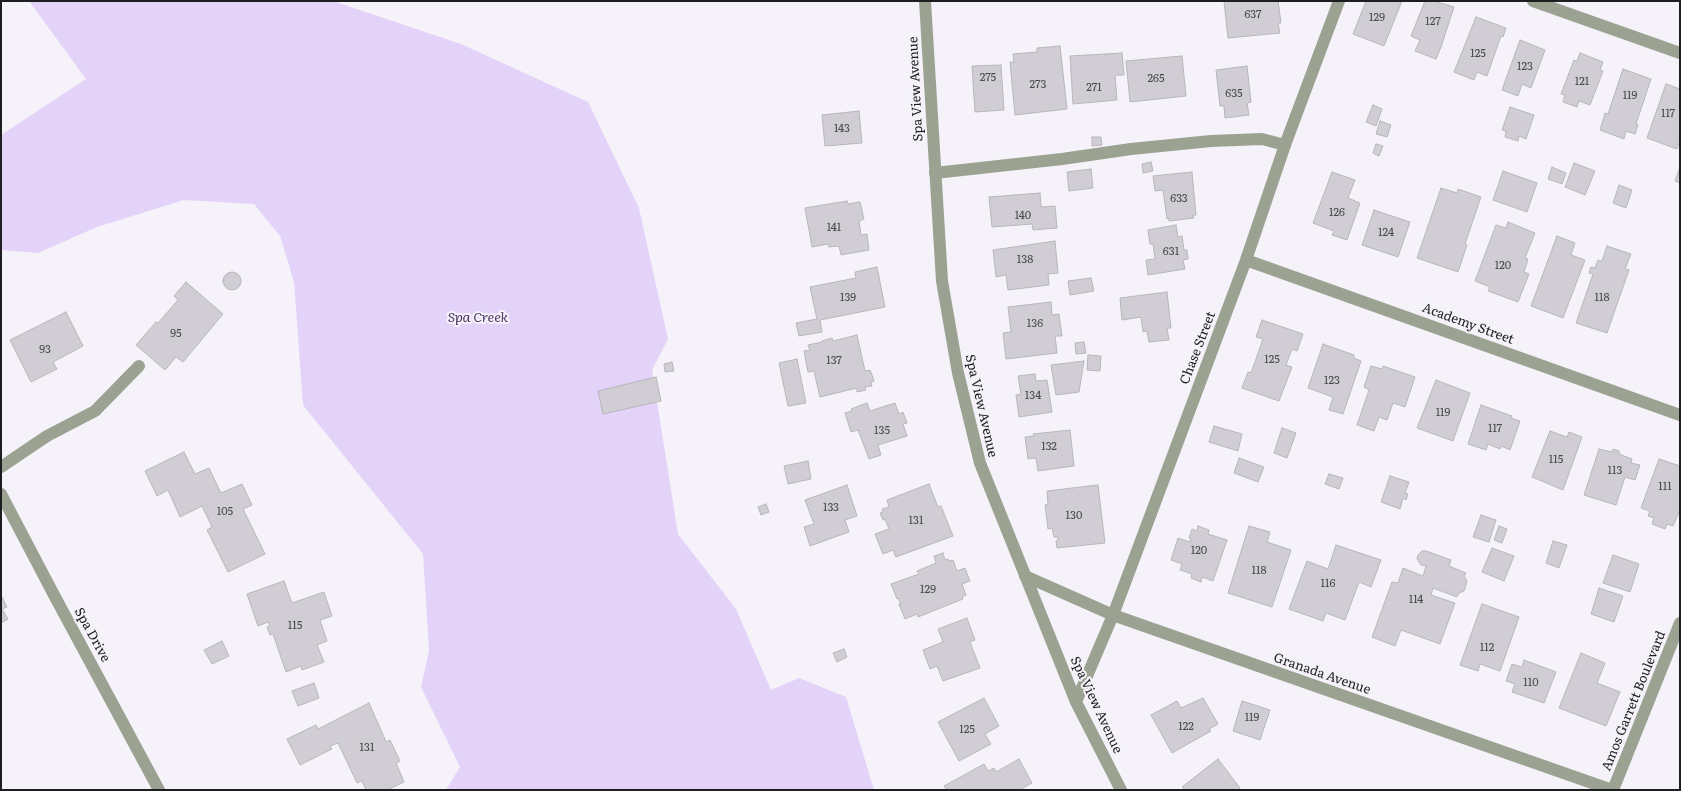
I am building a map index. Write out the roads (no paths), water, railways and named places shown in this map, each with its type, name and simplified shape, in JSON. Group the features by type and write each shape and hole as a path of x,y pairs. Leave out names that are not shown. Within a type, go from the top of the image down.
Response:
{"street":[{"name":"Spa View Avenue","path":"924,1 942,281 958,373 980,463 1076,702 1121,790"},
{"name":"Chase Street","path":"1076,702 1113,615 1246,260 1285,144 1339,1"},
{"path":"1532,1 1680,53"},
{"path":"935,173 1062,159 1131,149 1211,141 1262,139 1285,144"},
{"name":"Academy Street","path":"1246,260 1680,415"},
{"path":"1,468 48,436 95,411 138,366"},
{"name":"Spa Drive","path":"2,499 159,790"},
{"name":"Granada Avenue","path":"1026,576 1113,615 1612,790"},
{"name":"Amos Garrett Boulevard","path":"1612,790 1680,623"}],"water":[{"name":"Spa Creek","path":"29,1 333,1 461,44 588,102 639,208 668,339 652,370 678,534 736,609 771,690 799,678 846,697 874,790 446,790 460,767 421,687 429,651 423,554 303,405 294,282 280,236 254,204 184,200 97,227 38,253 1,250 1,135 86,79"}]}
